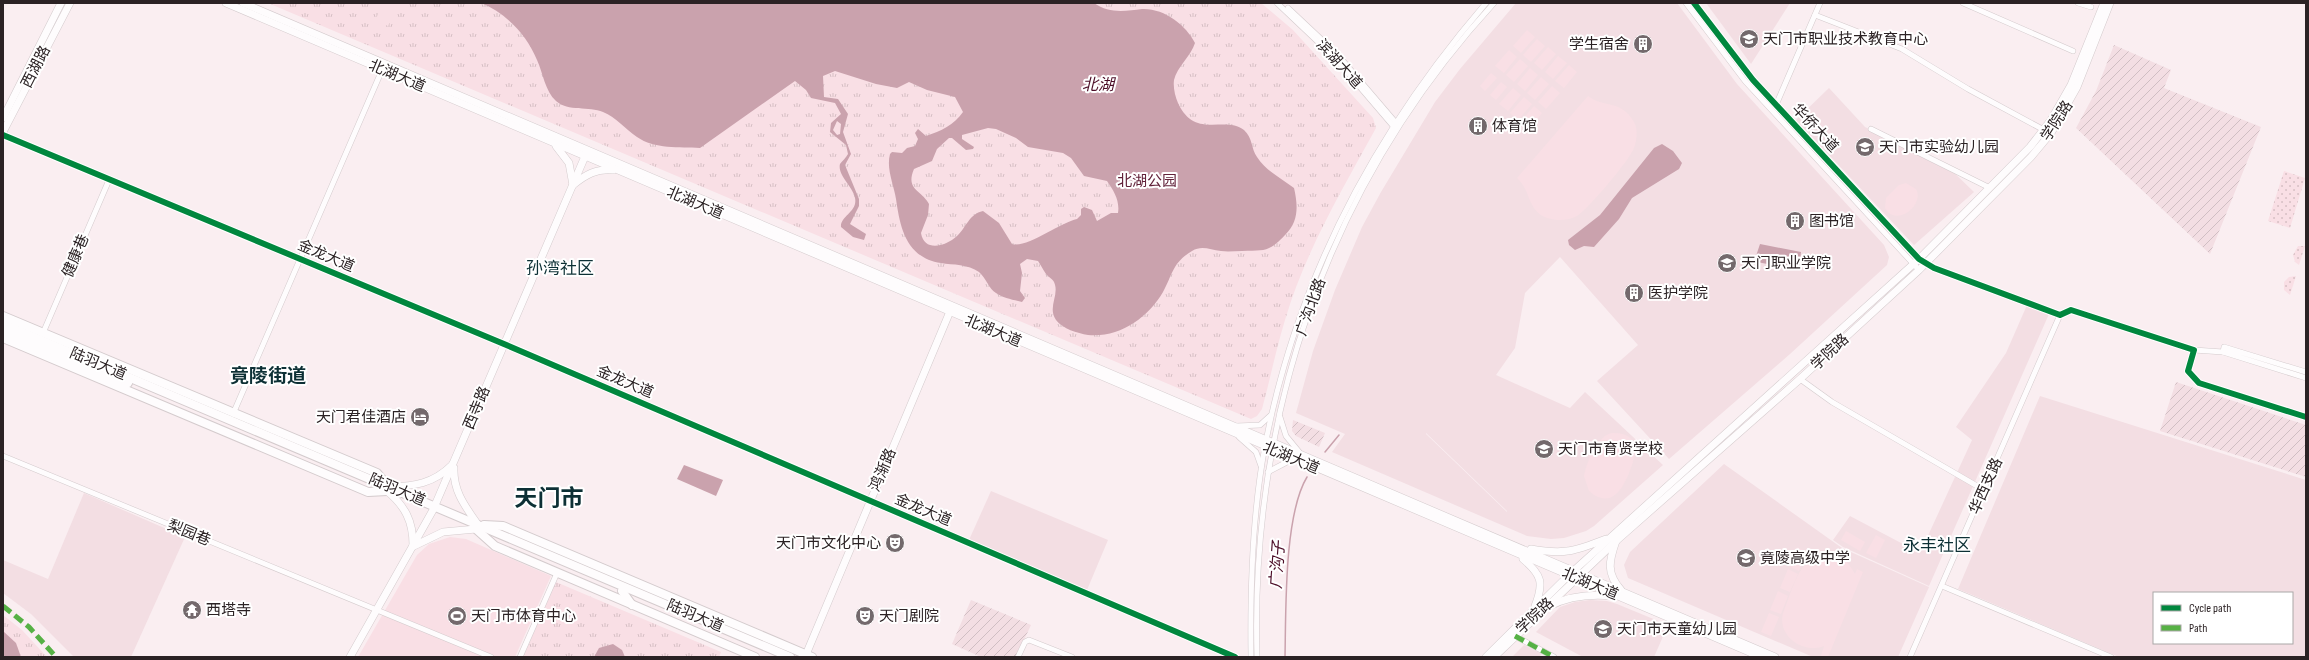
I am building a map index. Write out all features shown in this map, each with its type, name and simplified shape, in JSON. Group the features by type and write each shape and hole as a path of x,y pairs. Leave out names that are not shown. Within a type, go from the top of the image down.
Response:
{"main road":[{"name":"西湖路","path":"3,118 60,3"},
{"name":"西湖路","path":"3,132 70,3"},
{"name":"北湖大道","path":"226,3 551,142 586,153 618,170 951,309"},
{"name":"北湖大道","path":"243,3 586,153 951,309 1575,575 1775,657"},
{"name":"学院路","path":"1486,657 1613,539 1919,264 2044,130 2070,85 2104,3"},
{"name":"学院路","path":"1613,539 1800,379 2031,157 2051,133 2077,87 2110,3"},
{"path":"551,142 560,148 568,162 573,185 593,172 608,169 618,170"},
{"name":"西寺路","path":"350,657 434,508 586,153"},
{"name":"鸿渐路","path":"807,656 951,309"},
{"path":"3,316 231,416"},
{"name":"陆羽大道","path":"3,324 231,416 388,489"},
{"name":"陆羽大道","path":"3,331 434,508 622,591 778,657"},
{"path":"3,338 368,492 424,484 443,474 455,462"},
{"path":"455,462 455,488 477,527 495,546 755,657"},
{"path":"388,489 408,514 413,534 413,547 443,532 477,527 503,526 600,566 807,656"},
{"name":"陆羽大道","path":"477,527 572,564 790,657"},
{"path":"1613,539 1609,566 1611,577 1621,594 1572,598 1537,610 1541,581 1535,568 1517,550 1563,553 1613,539"},
{"path":"572,564 600,566"},
{"path":"622,591 633,605"},
{"name":"北湖大道","path":"1621,594 1761,657"},
{"name":"学院路","path":"1494,657 1515,636 1537,610"},
{"path":"779,643 796,657"}],"street":[{"name":"滨湖大道","path":"1277,3 1335,58 1394,123"},
{"name":"滨湖大道","path":"1282,3 1338,56 1398,128"},
{"name":"广沟北路","path":"1257,657 1259,556 1268,472 1269,444 1274,409 1295,331 1323,258 1359,183 1394,123 1440,58 1486,3"},
{"name":"广沟北路","path":"1251,657 1253,554 1262,470 1280,411 1298,342 1324,270 1351,211 1398,128 1446,59 1494,3"},
{"name":"华侨大道","path":"1686,3 1745,81 1919,264"},
{"name":"华侨大道","path":"1694,3 1745,70 1919,264"},
{"path":"1776,105 1820,3"},
{"path":"1963,3 2073,51"},
{"path":"2078,3 2091,7"},
{"path":"1815,15 1902,50 1968,89 2044,130"},
{"path":"231,416 382,70"},
{"path":"1871,129 1990,188"},
{"name":"金龙大道","path":"3,135 504,344 1235,657"},
{"name":"健康巷","path":"43,333 109,180"},
{"path":"1919,264 2060,315 2071,310 2194,350 2223,352 2306,378"},
{"name":"华西支路","path":"1910,657 2060,315"},
{"path":"2223,352 2224,347 2306,372"},
{"path":"2194,350 2188,371 2198,383 2306,417"},
{"path":"1800,379 1832,402 1984,490"},
{"path":"1234,429 1260,425 1269,419 1274,409"},
{"path":"1268,472 1287,462 1301,458 1283,430 1280,411"},
{"path":"1234,429 1256,452 1262,470"},
{"name":"梨园巷","path":"3,456 491,657"},
{"path":"520,657 557,573"},
{"path":"1942,586 2111,657"},
{"path":"1515,636 1554,657"},
{"path":"1018,657 1025,642 1029,640 1072,657"}],"shaded area":[{"name":"天门职业学院","path":"1516,3 1677,3 1737,84 1884,245 1889,257 1887,265 1790,354 1669,459 1597,381 1638,345 1560,257 1525,293 1515,348 1496,375 1570,408 1585,392 1663,465 1594,526 1586,531 1564,538 1551,539 1527,536 1332,452 1345,434 1296,413 1313,351 1335,290 1362,227 1381,192 1435,102 1460,69","holes":["1426,433 1507,511 1507,512"]},
{"name":"天门市职业技术教育中心","path":"1706,3 1790,3 1751,64"},
{"path":"2114,45 2171,70 2164,88 2261,127 2210,254 2076,128 2096,91"},
{"name":"天门市实验幼儿园","path":"1829,88 1865,127 1949,168 1974,192 1914,245 1796,120"},
{"path":"2027,305 2049,314 1929,586 1843,547 1833,540 1850,516 1920,553 1972,440 1956,427 2006,353"},
{"path":"2176,382 2306,425 2306,477 2160,431"},
{"path":"2040,396 2306,480 2306,657 2119,657 1958,589"},
{"path":"1293,420 1325,433 1319,447 1296,436 1292,431"},
{"name":"竟陵高级中学","path":"1724,464 1842,548 1929,587 1898,657 1813,657 1628,578 1624,565 1630,552"},
{"path":"991,491 1108,540 1087,590 969,540"},
{"path":"84,493 185,537 131,657 74,657 31,614 3,593 3,560 48,579"},
{"path":"971,600 1031,625 1016,657 981,657 952,644"},
{"name":"天门市天童幼儿园","path":"1590,600 1607,601 1617,604 1668,625 1654,657 1583,657 1536,632 1560,607 1575,602"},
{"path":"1524,645 1542,654 1539,657 1512,657"}],"green space":[{"name":"北湖公园","path":"268,3 1261,3 1293,30 1373,118 1376,128 1325,222 1303,270 1293,295 1282,331 1262,409 1257,416 1251,419"},
{"path":"383,3 398,3 388,26 375,21"},
{"path":"1527,30 1535,37 1521,53 1513,46"},
{"path":"1537,39 1545,46 1531,62 1523,55"},
{"path":"1548,47 1556,54 1542,70 1534,63"},
{"path":"1509,50 1517,57 1504,73 1495,66"},
{"path":"1558,56 1567,63 1553,79 1545,72"},
{"path":"1520,59 1528,66 1514,82 1506,75"},
{"path":"1569,65 1577,72 1564,88 1555,81"},
{"path":"1530,68 1538,75 1525,91 1517,84"},
{"path":"1491,73 1497,78 1485,91 1480,86"},
{"path":"1541,77 1549,84 1535,100 1527,93"},
{"path":"1501,82 1507,87 1496,100 1490,95"},
{"path":"1552,86 1560,93 1546,109 1538,102"},
{"path":"1513,88 1521,95 1508,111 1499,104"},
{"path":"1588,96 1594,100 1618,107 1629,115 1634,122 1637,132 1634,148 1625,163 1608,184 1582,212 1570,219 1555,220 1547,218 1541,215 1532,205 1525,188 1517,178"},
{"path":"1524,97 1532,104 1518,120 1510,113"},
{"path":"1534,106 1542,113 1529,129 1520,122"},
{"path":"2284,171 2305,178 2290,228 2268,221"},
{"path":"1906,183 1916,189 1918,195 1916,202 1908,212 1902,215 1896,216 1890,214 1885,208 1886,198 1899,185"},
{"path":"2298,246 2305,246 2299,265 2295,262 2293,255"},
{"path":"2296,276 2290,295 2284,290 2284,282 2289,277"},
{"path":"1612,433 1628,436 1632,440 1635,452 1632,466 1623,486 1614,496 1603,498 1596,496 1589,491 1584,476 1590,457 1597,444 1607,435"},
{"path":"1846,531 1865,542 1860,551 1841,540"},
{"path":"1876,535 1885,540 1876,558 1866,553"},
{"name":"天门市体育中心","path":"450,537 466,539 551,576 515,657 358,657 417,555 429,544"},
{"path":"1797,547 1807,552 1799,571 1789,566"},
{"path":"1823,554 1842,558 1846,561 1855,574 1857,569 1863,572 1828,657 1821,656 1824,646 1808,648 1794,642 1788,636 1782,622 1783,613 1797,577 1807,562 1814,557"},
{"path":"1788,569 1798,574 1790,592 1780,588"},
{"path":"556,582 721,652 719,657 523,657"},
{"path":"1778,591 1788,596 1781,614 1770,610"},
{"path":"1769,613 1779,617 1771,636 1761,632"},
{"path":"3,615 22,630 47,657 3,657"}],"water":[{"name":"北湖","path":"481,3 1094,3 1106,9 1118,11 1150,9 1158,11 1180,24 1195,43 1174,80 1176,97 1185,114 1193,121 1201,124 1236,126 1244,130 1249,136 1255,154 1261,162 1269,170 1294,188 1297,207 1295,219 1290,230 1270,248 1256,251 1226,251 1199,248 1192,251 1180,260 1157,301 1141,318 1121,330 1111,333 1088,335 1079,333 1066,328 1056,320 1053,310 1056,292 1054,282 1046,274 1038,261 1027,259 1020,264 1022,273 1020,291 1025,298 1022,302 1005,298 996,293 991,289 981,274 975,269 929,260 912,248 907,240 900,220 890,171 890,154 892,152 902,153 907,148 915,146 918,139 915,133 918,129 926,136 942,130 956,121 963,112 955,97 927,90 909,82 897,88 876,84 835,71 823,76 824,97 838,99 848,114 843,132 851,154 845,165 859,199 859,206 850,224 866,234 864,240 853,237 841,227 841,223 854,207 855,198 852,190 841,173 840,168 840,164 848,154 846,145 830,132 831,123 841,114 835,103 811,98 806,90 795,81 700,148 667,147 651,144 637,137 608,114 591,109 566,107 556,101 549,92 537,60 528,42 515,26 490,7","holes":["837,121 841,124 840,134 837,135 833,130","988,128 996,129 1016,138 1028,147 1063,153 1071,158 1084,176 1107,181 1116,196 1118,213 1111,213 1097,221 1092,210 1084,207 1081,209 1081,215 1077,219 1026,243 1012,244 999,223 983,211 974,215 960,233 947,243 936,246 926,243 921,233 928,215 929,204 913,186 912,176 914,169 932,161 937,149 949,138 952,138 966,150 973,149 974,147 962,139 962,135"]},
{"path":"1662,144 1673,151 1682,163 1679,169 1632,198 1619,219 1594,247 1584,246 1575,250 1569,245 1568,240 1600,215 1654,148"},
{"path":"1760,244 1801,252 1799,270 1757,262 1755,259"},
{"path":"684,465 723,480 716,496 677,479"},
{"path":"3,631 16,643 21,657 3,657"},
{"path":"613,644 622,650 625,657 594,657 599,648"}],"waterway":[{"name":"广沟子","path":"1325,452 1339,435"},
{"name":"广沟子","path":"1285,657 1286,589 1290,538 1299,494 1307,477"}],"marked path":[{"path":"3,606 29,627 56,657"},
{"path":"1515,636 1554,657"}],"cycle path":[{"path":"1694,3 1753,80 1919,259 1934,268 2060,315 2071,310 2194,350 2188,371 2199,383 2306,417"},
{"path":"3,135 504,344 1235,657"}],"place":[{"name":"天门市职业技术教育中心","path":"1749,39"},
{"name":"学生宿舍","path":"1643,44"},
{"name":"体育馆","path":"1478,126"},
{"name":"天门市实验幼儿园","path":"1865,147"},
{"name":"图书馆","path":"1795,221"},
{"name":"天门职业学院","path":"1727,263"},
{"name":"医护学院","path":"1634,293"},
{"name":"天门君佳酒店","path":"420,417"},
{"name":"天门市育贤学校","path":"1544,449"},
{"name":"天门市文化中心","path":"895,543"},
{"name":"竟陵高级中学","path":"1746,558"},
{"name":"西塔寺","path":"192,610"},
{"name":"天门市体育中心","path":"457,616"},
{"name":"天门剧院","path":"865,616"},
{"name":"天门市天童幼儿园","path":"1603,629"}],"district":[{"name":"孙湾社区","path":"560,269"},
{"name":"竟陵街道","path":"268,376"},
{"name":"天门市","path":"549,499"},
{"name":"永丰社区","path":"1937,546"}]}
